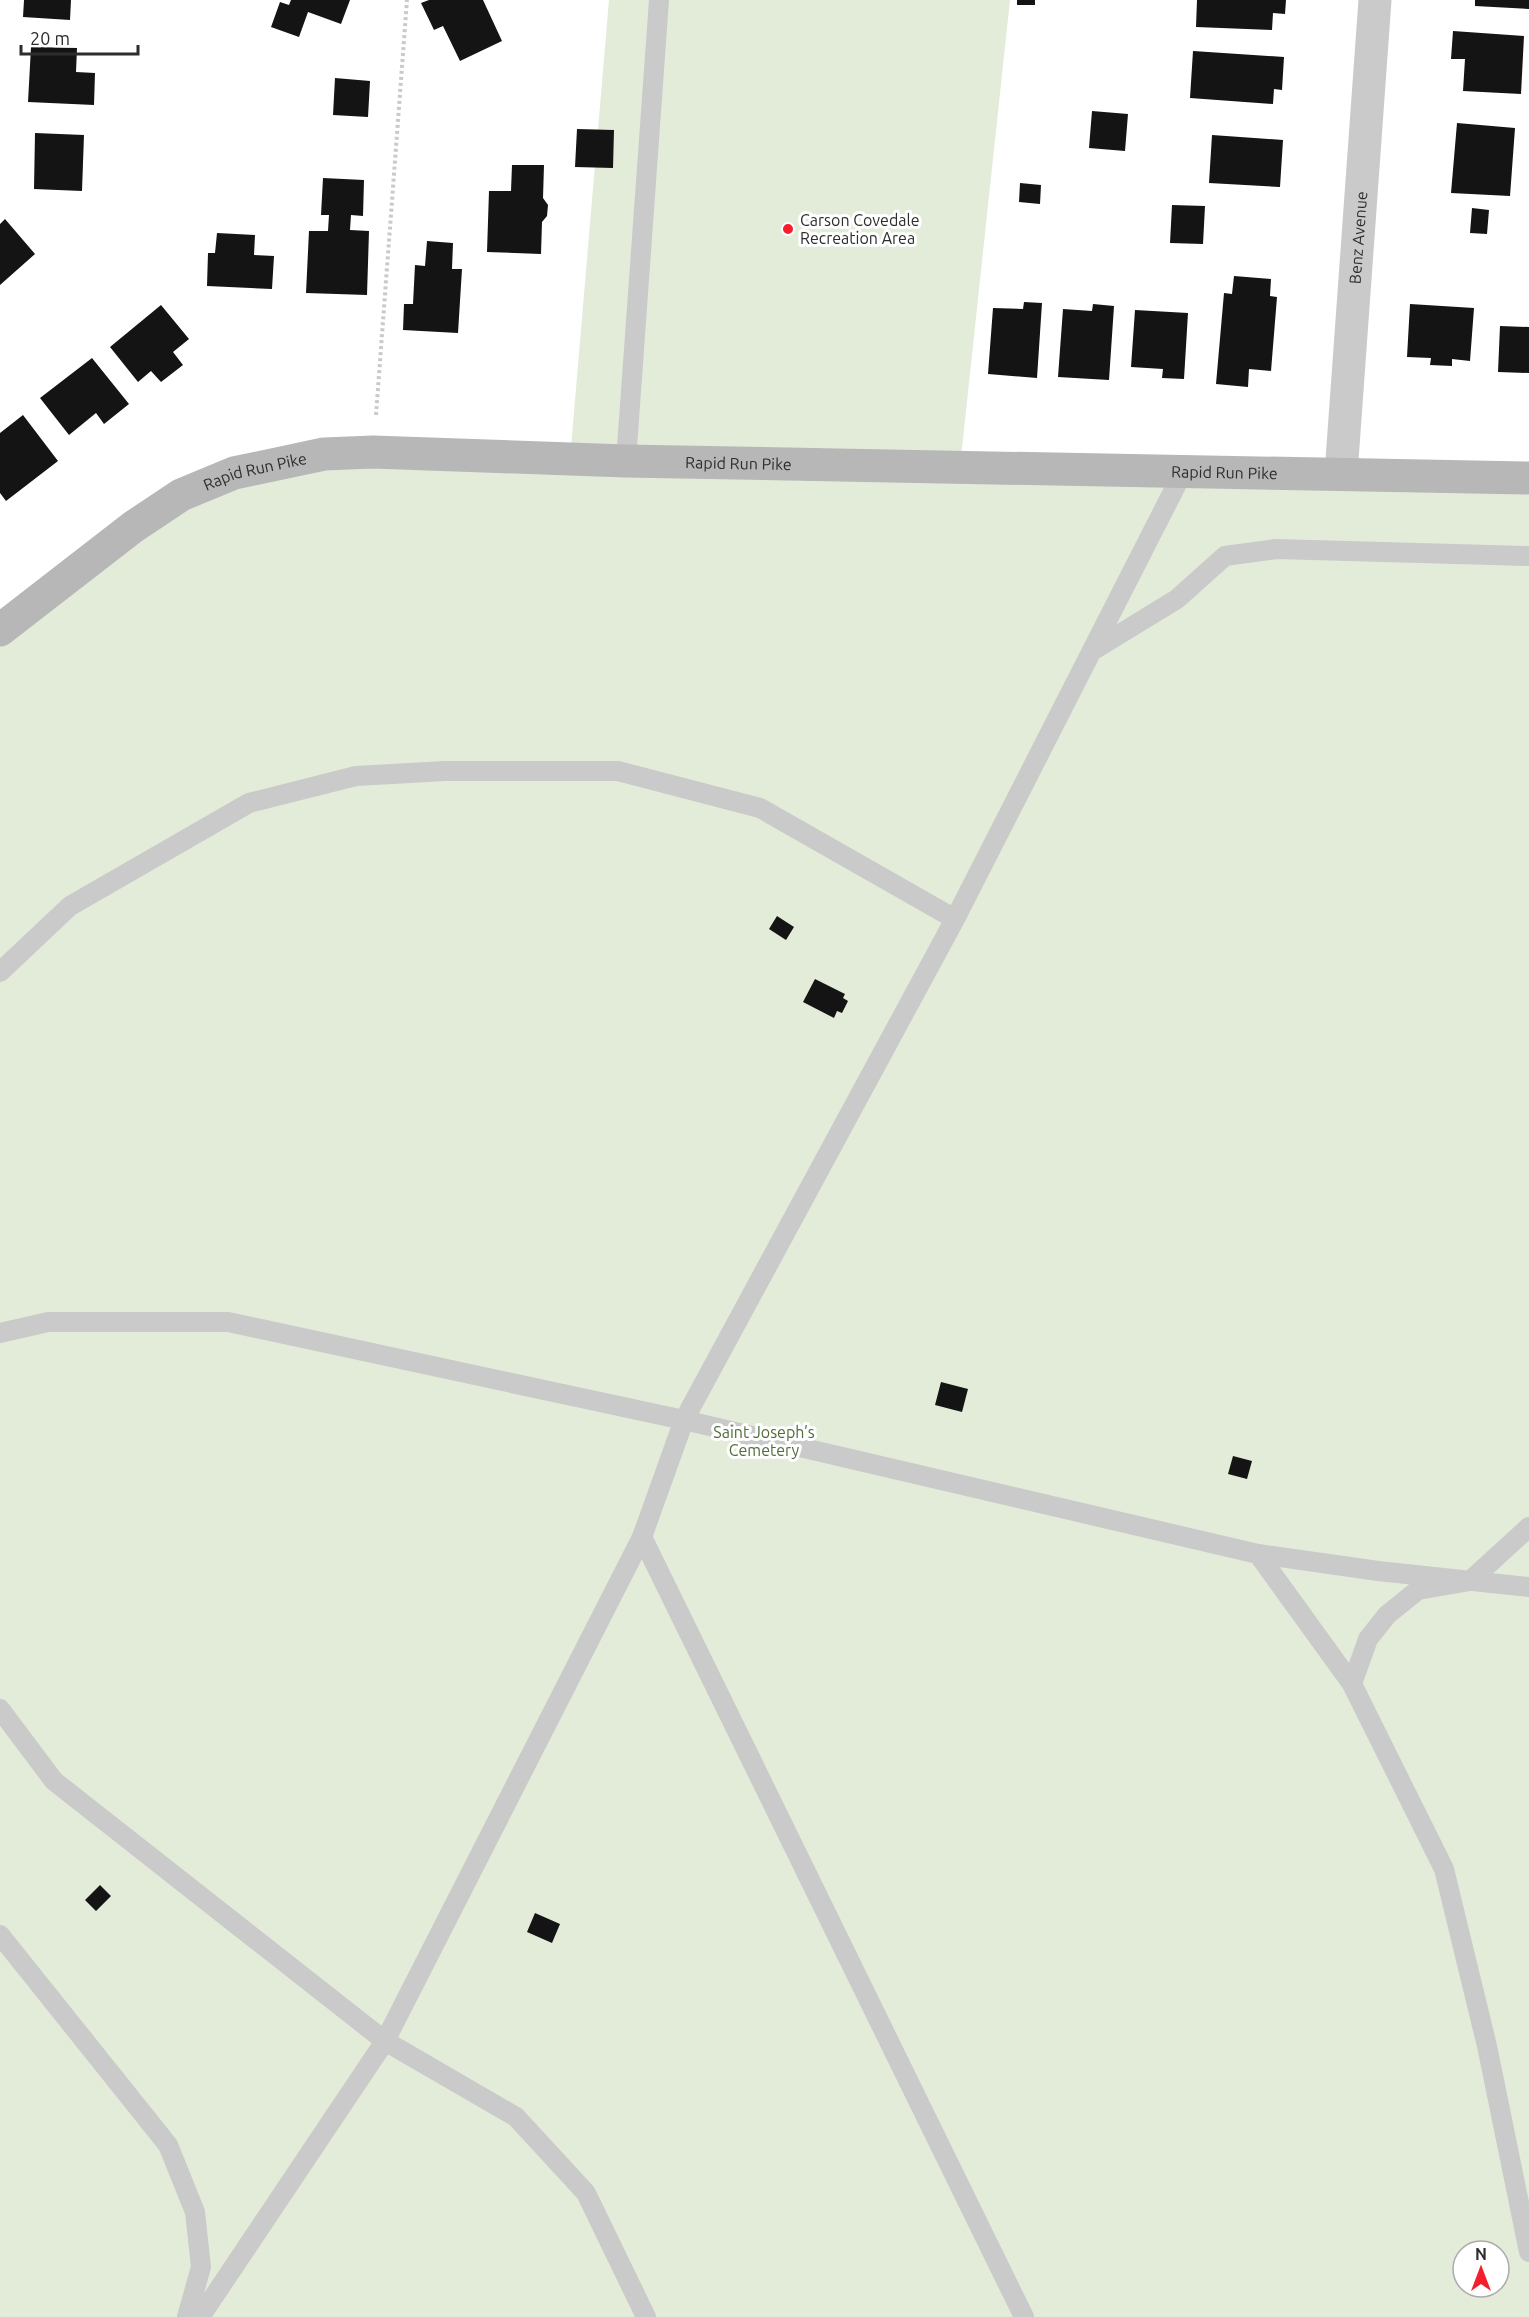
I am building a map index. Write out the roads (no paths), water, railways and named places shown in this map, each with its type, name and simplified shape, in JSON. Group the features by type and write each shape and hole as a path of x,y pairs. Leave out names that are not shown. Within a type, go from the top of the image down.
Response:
{"street":[{"name":"Benz Avenue","path":"1341,474 1375,0"},
{"name":"Rapid Run Pike","path":"0,630 133,527 181,495 234,473 324,454 373,452 626,461 1529,478"}],"lane":[{"path":"626,461 659,0"},
{"path":"200,2317 385,2041 642,1537 684,1420 955,920 1183,472"},
{"path":"1092,652 1177,598 1225,556 1276,549 1529,556"},
{"path":"0,972 70,906 249,803 356,776 423,772 618,771 760,808 955,920"},
{"path":"0,1333 48,1322 228,1322 684,1420 1258,1554 1378,1571 1529,1587"},
{"path":"1352,1684 1368,1639 1387,1615 1418,1590 1470,1581 1529,1527"},
{"path":"642,1537 1024,2317"},
{"path":"1258,1554 1352,1684 1444,1869 1487,2046 1529,2252"},
{"path":"0,1709 54,1781 385,2041 516,2117 586,2193 646,2317"},
{"path":"0,1935 168,2145 195,2212 201,2267 187,2317"}],"place":[{"name":"Carson Covedale Recreation Area","path":"788,229"}],"park label":[{"name":"Saint Joseph’s Cemetery","path":"764,1441"}]}
